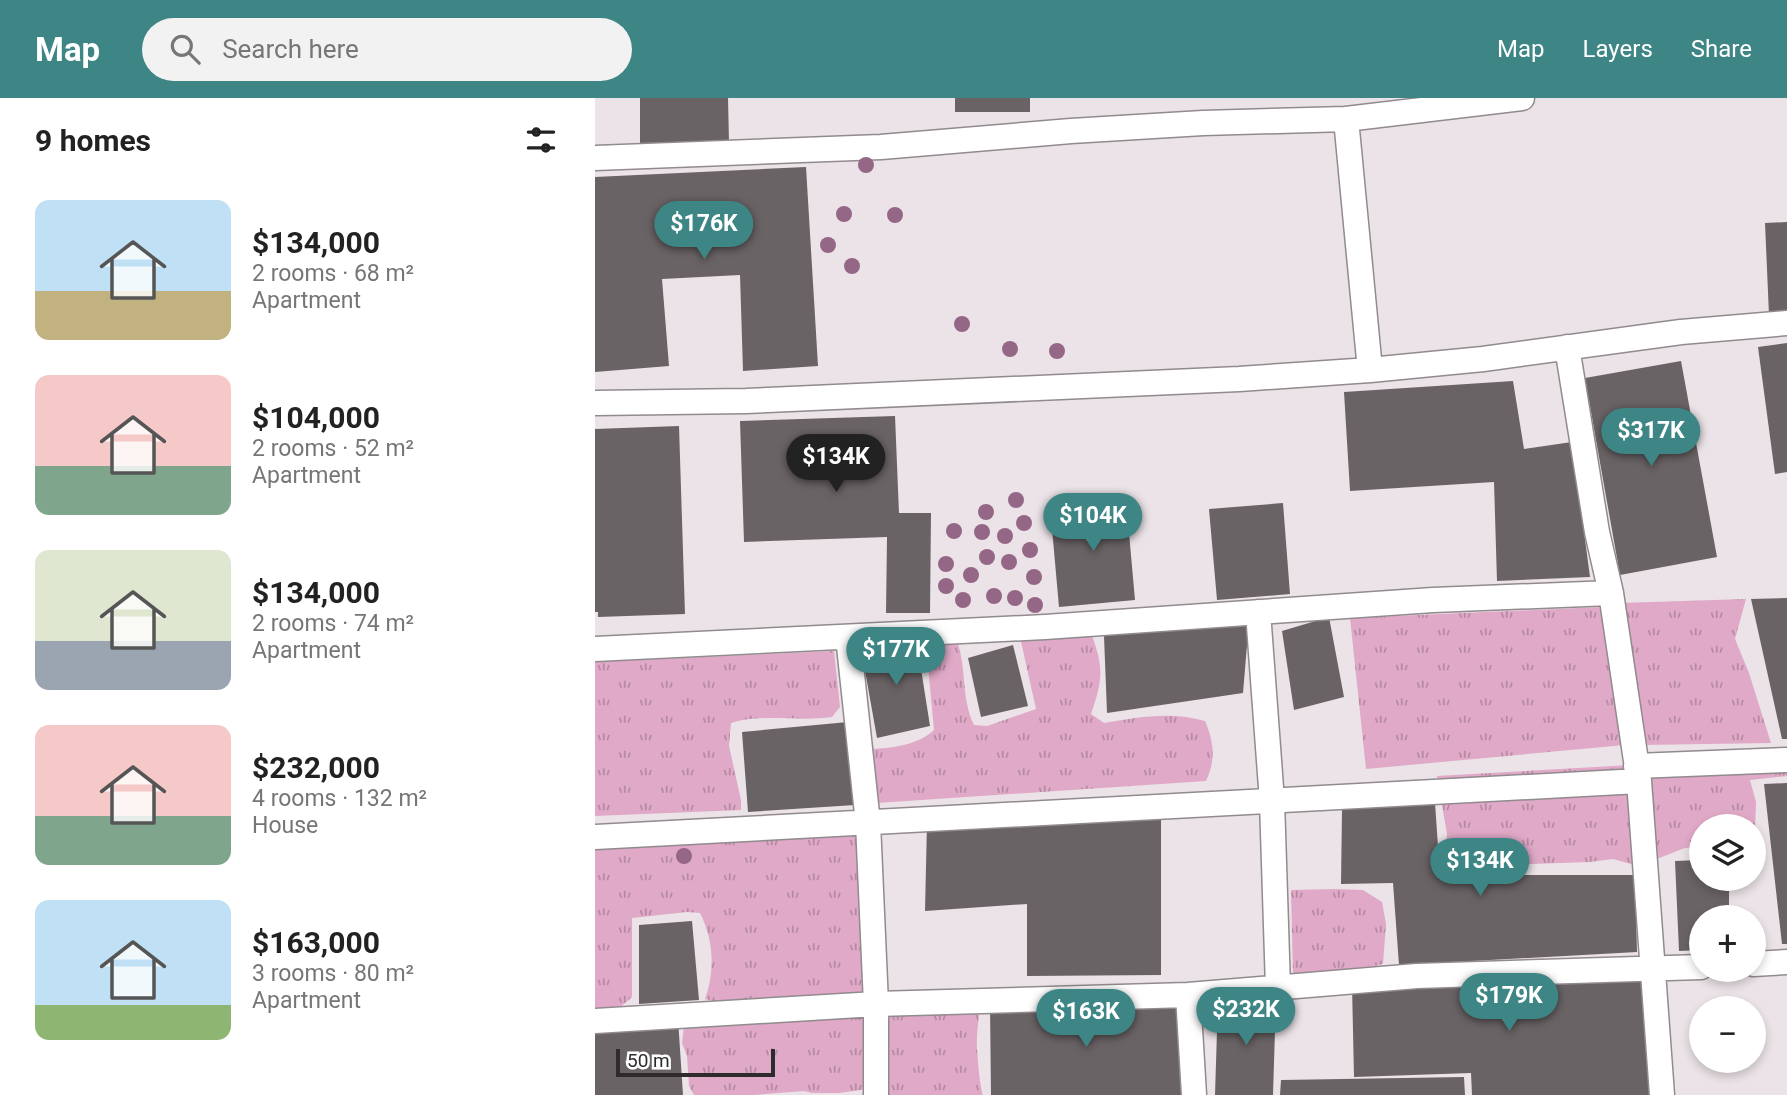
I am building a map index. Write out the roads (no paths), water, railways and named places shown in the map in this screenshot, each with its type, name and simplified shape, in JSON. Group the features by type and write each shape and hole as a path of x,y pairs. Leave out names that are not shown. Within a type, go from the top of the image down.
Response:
{"street":[{"path":"595,158 881,147 1203,123 1346,119 1522,98"},
{"path":"1346,119 1370,370"},
{"path":"595,403 746,401 1239,379 1483,359 1681,332 1787,323"},
{"path":"1567,347 1597,532 1611,593 1638,774 1662,1095"},
{"path":"595,649 1045,627 1433,600 1611,593"},
{"path":"1258,612 1272,801 1278,988"},
{"path":"848,637 868,823 876,1003 876,1095"},
{"path":"595,837 1272,801 1638,774 1787,760"},
{"path":"1766,963 1787,962"},
{"path":"595,1021 876,1003 1188,995 1417,976 1689,967"},
{"path":"1188,995 1194,1095"}]}
